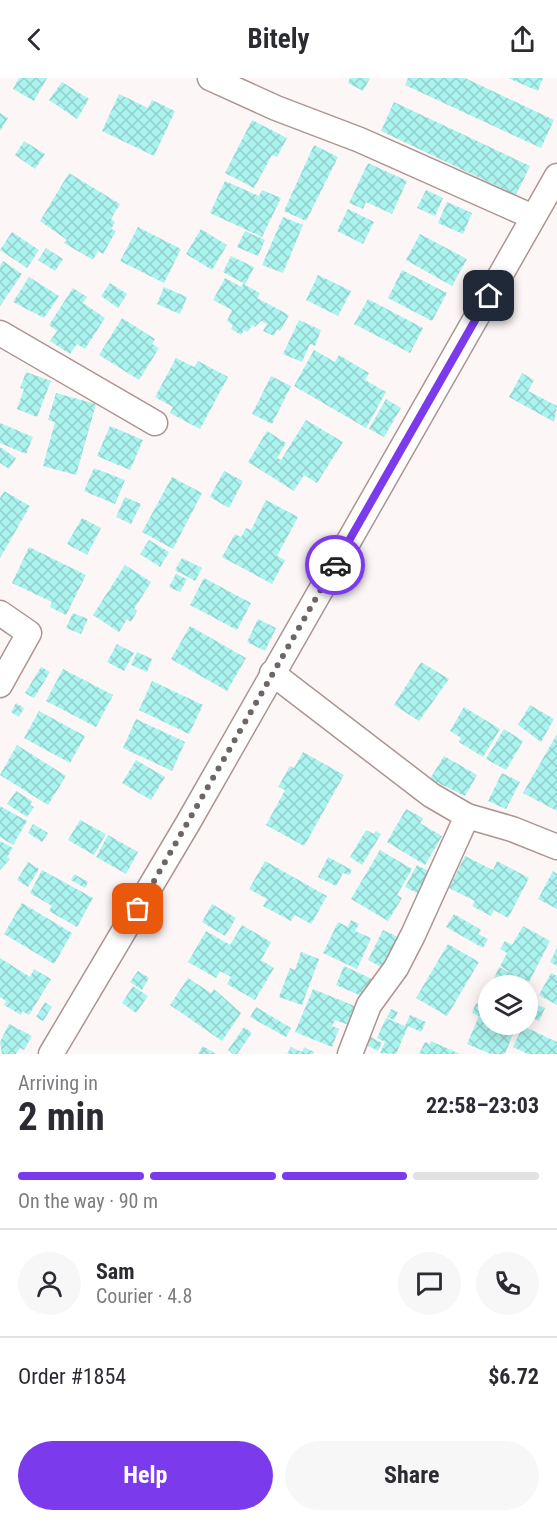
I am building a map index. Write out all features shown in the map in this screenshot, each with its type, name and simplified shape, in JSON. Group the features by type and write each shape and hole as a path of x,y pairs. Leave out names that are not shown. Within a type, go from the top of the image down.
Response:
{"street":[{"path":"210,78 276,108 360,140 533,217"},
{"path":"51,1054 182,833 557,176"},
{"path":"0,333 155,423"},
{"path":"0,613 29,633 0,685"},
{"path":"272,673 431,795 467,816 512,829 557,847"},
{"path":"350,1054 369,1005 396,968 467,816"}],"building":[{"path":"19,78 47,78 34,101 13,89"},
{"path":"350,78 370,78 363,91 348,83"},
{"path":"408,78 465,78 554,120 541,148 405,85"},
{"path":"508,78 543,78 538,91"},
{"path":"62,82 89,99 77,119 49,100"},
{"path":"119,94 148,108 152,100 175,111 154,156 102,131"},
{"path":"394,102 530,166 516,195 381,131"},
{"path":"0,113 8,118 0,131"},
{"path":"252,120 287,138 277,157 272,155 254,188 225,173"},
{"path":"24,141 45,154 35,169 15,155"},
{"path":"314,145 338,157 306,221 284,211"},
{"path":"368,163 407,181 392,214 366,202 363,209 349,203"},
{"path":"69,173 120,204 111,219 115,222 111,229 116,231 103,254 98,251 93,260 64,243 67,240 40,221"},
{"path":"225,181 259,196 262,190 281,198 262,237 210,213"},
{"path":"426,190 443,198 435,216 417,208"},
{"path":"447,202 472,213 463,234 438,223"},
{"path":"348,209 374,222 363,244 337,231"},
{"path":"283,217 303,225 283,273 262,265"},
{"path":"138,227 181,249 164,283 120,261"},
{"path":"201,229 227,245 212,270 186,254"},
{"path":"245,231 265,240 258,256 237,247"},
{"path":"12,232 39,250 27,268 0,250"},
{"path":"420,234 467,259 452,286 406,260"},
{"path":"46,248 63,259 55,271 38,260"},
{"path":"231,256 254,267 245,285 260,293 257,298 289,315 280,331 277,329 274,336 263,331 267,324 261,321 255,327 252,325 248,332 244,330 241,335 231,329 233,325 227,321 232,310 213,300 225,278 242,287 243,283 223,272"},
{"path":"3,261 22,274 0,306 0,266"},
{"path":"402,270 447,293 432,321 388,298"},
{"path":"318,275 351,291 338,316 306,300"},
{"path":"29,277 59,296 44,318 13,302"},
{"path":"110,283 127,294 118,308 101,296"},
{"path":"164,287 187,297 180,314 157,304"},
{"path":"73,288 87,297 83,303 105,318 85,349 77,344 70,354 50,341 57,331 49,325"},
{"path":"368,299 423,328 410,353 354,324"},
{"path":"122,318 155,339 152,344 159,348 139,380 99,355"},
{"path":"299,320 321,330 315,346 310,344 302,362 283,354"},
{"path":"314,350 335,362 339,355 369,373 365,380 386,392 366,428 294,386"},
{"path":"176,358 194,367 198,361 228,377 200,429 170,413 173,407 155,397"},
{"path":"26,372 51,381 37,417 17,409 24,389 20,388"},
{"path":"522,373 534,380 528,391 557,406 554,422 509,397"},
{"path":"271,376 291,386 272,424 252,414"},
{"path":"56,393 96,404 76,475 43,466 55,422 48,420"},
{"path":"386,399 401,408 384,437 369,429"},
{"path":"306,420 343,442 317,483 304,475 294,491 248,462 267,431 286,443 277,458 281,460"},
{"path":"0,423 33,437 26,454 0,443"},
{"path":"110,426 143,440 130,470 97,456"},
{"path":"0,447 16,458 9,469 0,463"},
{"path":"94,468 125,480 115,504 84,491"},
{"path":"224,471 243,481 229,508 210,497"},
{"path":"172,477 202,493 173,549 142,532"},
{"path":"4,491 30,506 0,558 0,498"},
{"path":"125,497 141,504 131,524 116,517"},
{"path":"266,500 298,517 277,556 285,560 272,584 222,557 235,534 241,537 246,528 251,530"},
{"path":"82,518 101,528 87,555 67,544"},
{"path":"149,540 169,552 160,567 140,554"},
{"path":"29,547 86,575 66,615 50,607 52,602 12,583"},
{"path":"182,558 202,568 195,581 175,570"},
{"path":"125,565 151,582 134,609 137,611 131,622 127,619 119,632 93,615"},
{"path":"176,574 187,579 180,592 169,587"},
{"path":"204,578 251,603 237,630 190,605"},
{"path":"73,613 88,619 81,634 66,628"},
{"path":"258,619 276,628 265,651 247,642"},
{"path":"190,626 246,658 227,691 171,659"},
{"path":"117,644 134,653 124,671 107,662"},
{"path":"137,652 152,659 147,672 131,665"},
{"path":"421,662 449,679 419,721 394,705"},
{"path":"41,667 50,672 34,698 25,693"},
{"path":"63,669 113,695 96,727 46,701"},
{"path":"152,681 203,705 189,734 139,710"},
{"path":"16,703 24,708 19,717 11,712"},
{"path":"530,705 554,719 541,742 518,725"},
{"path":"464,707 500,729 483,757 459,742 461,738 450,731"},
{"path":"39,711 85,736 70,763 24,738"},
{"path":"136,719 185,742 172,771 123,748"},
{"path":"504,729 523,741 506,770 486,759"},
{"path":"557,734 557,811 523,793"},
{"path":"17,745 66,776 48,805 0,775"},
{"path":"303,752 344,775 304,846 266,825 285,790 278,787 290,766 294,768"},
{"path":"444,756 477,775 465,796 430,779"},
{"path":"136,760 165,777 151,800 122,783"},
{"path":"502,773 520,782 506,809 488,801"},
{"path":"16,791 32,801 30,805 34,807 27,817 7,804"},
{"path":"0,806 27,821 13,845 0,837"},
{"path":"406,809 423,818 420,823 442,836 425,865 387,842"},
{"path":"80,820 106,834 94,855 68,840"},
{"path":"33,824 48,833 42,842 28,833"},
{"path":"366,830 374,834 376,831 381,834 362,865 350,857"},
{"path":"108,835 138,852 126,874 96,857"},
{"path":"0,841 13,848 7,857 10,859 0,870"},
{"path":"380,850 412,869 397,895 402,898 388,921 351,899"},
{"path":"465,856 493,870 497,861 529,878 508,918 494,910 491,916 472,906 475,901 449,888"},
{"path":"328,857 352,870 349,875 343,873 336,886 318,877"},
{"path":"265,861 327,896 311,924 295,915 291,921 263,906 267,899 249,889"},
{"path":"28,862 39,869 28,887 17,880"},
{"path":"417,865 432,873 421,895 405,887"},
{"path":"42,870 93,898 77,927 49,911 52,906 30,893"},
{"path":"553,871 557,874 557,909 538,899"},
{"path":"74,874 88,882 85,888 71,880"},
{"path":"22,903 72,933 54,964 4,934"},
{"path":"212,904 236,918 225,936 202,922"},
{"path":"454,914 481,930 478,934 488,939 483,948 446,927"},
{"path":"351,920 359,924 355,931 371,938 357,969 323,953 338,922 348,927"},
{"path":"242,925 271,942 261,960 274,968 255,1000 227,984 231,977 220,971 216,978 188,962 206,931 230,945"},
{"path":"523,926 550,941 533,975 516,975 500,966 507,953 500,949 505,941 512,945"},
{"path":"383,930 402,939 387,970 368,960"},
{"path":"448,944 479,962 447,1016 416,998"},
{"path":"557,948 557,966 550,962"},
{"path":"301,952 319,959 302,1005 279,997 290,968 295,970"},
{"path":"0,958 30,977 34,969 51,979 29,1015 22,1011 21,1015 4,1005 6,1001 0,997"},
{"path":"344,966 372,979 364,997 336,985"},
{"path":"499,967 515,975 496,975"},
{"path":"138,971 149,978 142,990 130,982"},
{"path":"551,973 557,976 557,1005 539,995"},
{"path":"188,978 211,993 214,989 241,1013 222,1041 170,1005"},
{"path":"133,986 148,996 136,1013 122,1003"},
{"path":"313,989 362,1009 354,1027 335,1020 332,1026 339,1029 332,1047 295,1032"},
{"path":"45,1002 52,1007 43,1021 36,1017"},
{"path":"476,1003 478,1004 478,1016 472,1013"},
{"path":"538,1005 545,1008 538,1021"},
{"path":"256,1007 291,1028 286,1037 250,1017"},
{"path":"391,1009 398,1012 394,1020 387,1017"},
{"path":"410,1015 426,1022 421,1032 408,1026 396,1054 380,1053 385,1042 377,1038 386,1018 405,1026"},
{"path":"478,1018 478,1035 513,1035 505,1054 491,1054 467,1044"},
{"path":"9,1024 32,1036 24,1050 20,1048 16,1054 2,1054 0,1042"},
{"path":"244,1027 252,1033 237,1054 233,1054 228,1050"},
{"path":"538,1033 557,1042 557,1054 528,1054 513,1047 519,1035 538,1035"},
{"path":"365,1034 382,1043 378,1051 361,1042"},
{"path":"431,1041 460,1054 419,1054 425,1042 430,1044"},
{"path":"203,1046 216,1054 198,1054"},
{"path":"291,1047 302,1052 304,1047 314,1052 313,1054 287,1054"}],"way so far":[{"path":"138,909 335,565"}],"route":[{"path":"335,565 489,296"}]}
